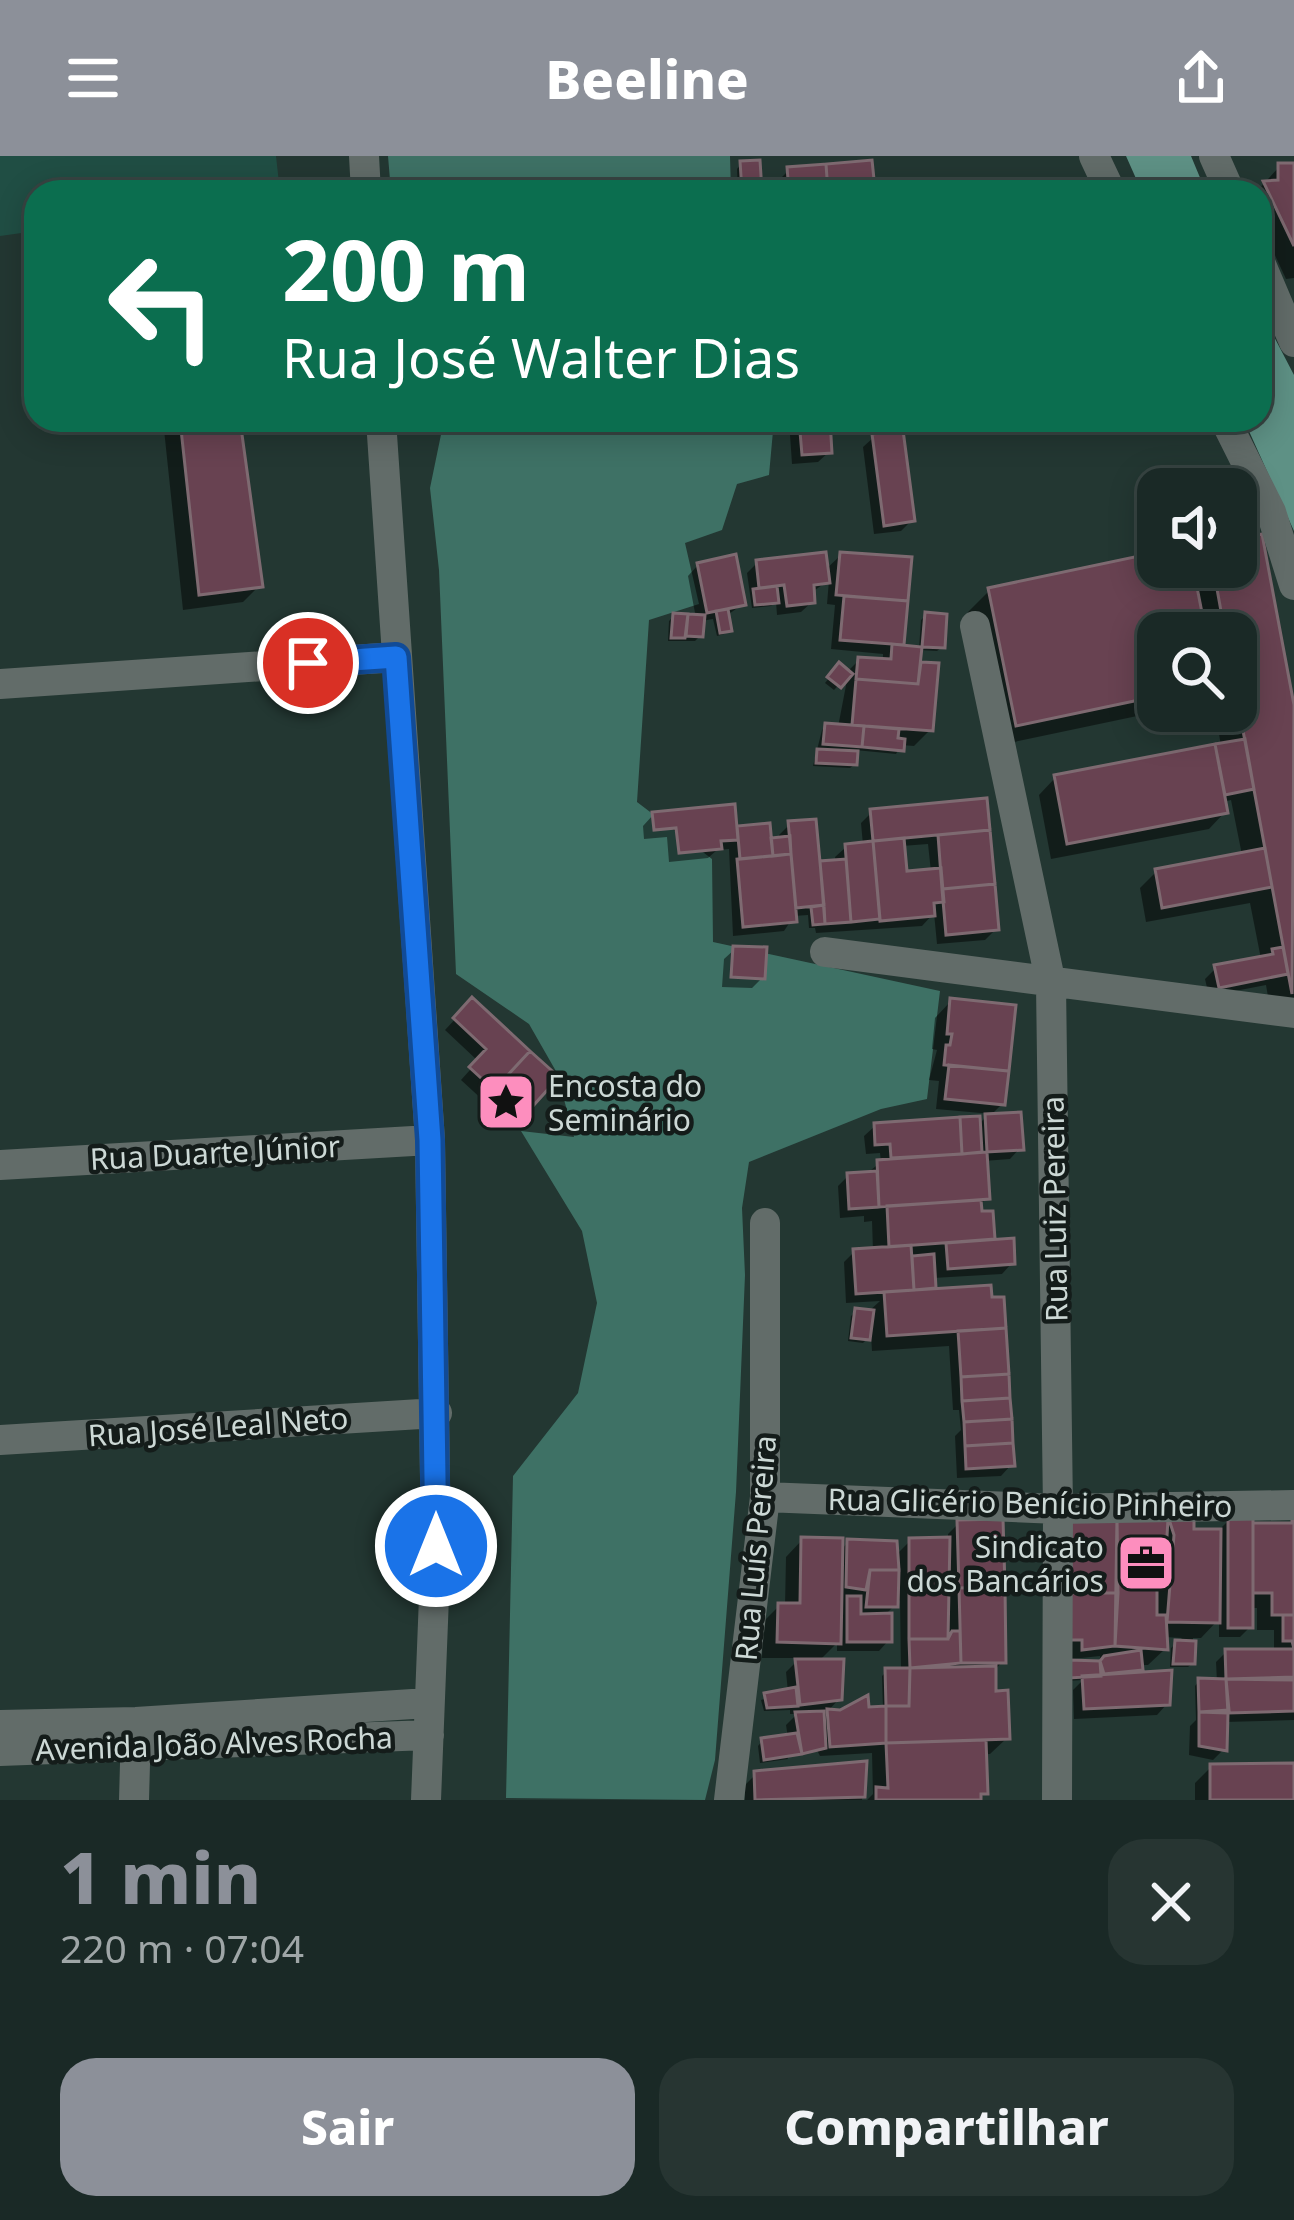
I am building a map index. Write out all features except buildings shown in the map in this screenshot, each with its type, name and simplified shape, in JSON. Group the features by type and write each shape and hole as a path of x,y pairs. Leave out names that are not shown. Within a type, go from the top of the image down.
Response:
{"street":[{"path":"1272,290 1294,342"},
{"path":"382,432 430,1140 437,1413 426,1800"},
{"path":"1231,432 1271,512 1294,585"},
{"name":"Rua Luiz Pereira","path":"975,626 1051,984 1057,1800"},
{"path":"0,684 396,657"},
{"path":"825,952 1294,1012"},
{"name":"Rua Duarte Júnior","path":"0,1165 430,1140"},
{"name":"Rua Luís Pereira","path":"729,1800 765,1497 765,1223"},
{"name":"Rua José Leal Neto","path":"0,1440 437,1413"},
{"name":"Rua Glicério Benício Pinheiro","path":"765,1497 1058,1509 1294,1504"},
{"name":"Avenida João Alves Rocha","path":"0,1751 428,1703"},
{"name":"Avenida João Alves Rocha","path":"0,1725 136,1735 428,1736"},
{"path":"134,1800 136,1735"}],"shaded area":[{"path":"0,156 276,156 279,180 24,180 24,233 0,236"},
{"path":"388,156 730,156 731,180 390,180"},
{"path":"1126,156 1191,156 1201,180 1137,180"},
{"path":"1272,333 1294,375 1294,531 1249,432 1272,432"},
{"path":"442,432 773,432 769,475 737,484 722,530 685,543 699,604 649,620 637,802 712,859 713,942 940,991 927,1099 881,1109 749,1162 742,1208 745,1275 736,1492 715,1760 705,1800 506,1798 513,1476 578,1393 597,1303 582,1231 521,1131 574,1137 557,1073 529,1024 456,974 439,570 430,488"}],"place":[{"name":"Encosta do Seminário","path":"506,1102"},
{"name":"Sindicato dos Bancários","path":"1146,1563"}],"route":[{"path":"308,663 396,657 430,1140 436,1546"}]}
